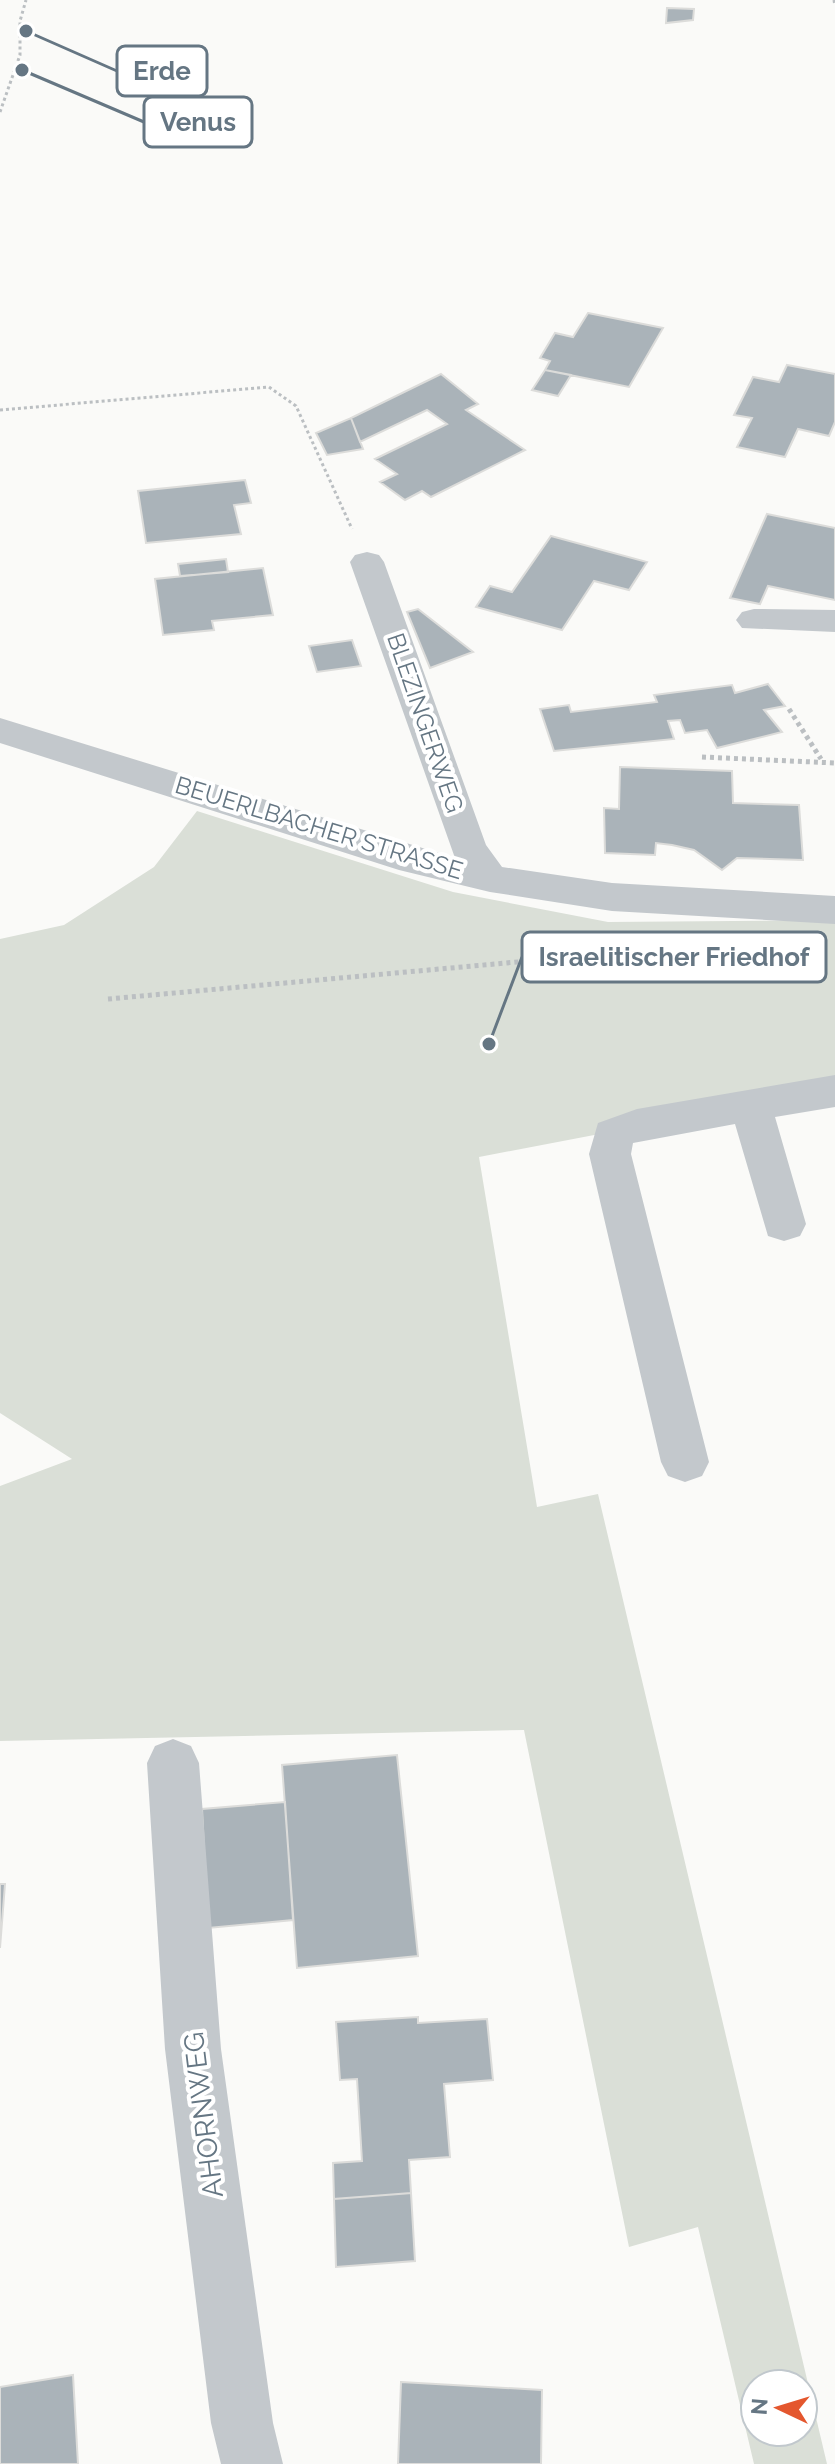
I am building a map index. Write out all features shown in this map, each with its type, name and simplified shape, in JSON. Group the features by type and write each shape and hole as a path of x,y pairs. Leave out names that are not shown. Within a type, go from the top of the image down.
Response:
{"street":[{"name":"BLEZINGERWEG","path":"367,562 468,847 490,879"},
{"path":"754,620 835,621"},
{"name":"BEUERLBACHER STRASSE","path":"0,730 413,861 490,879 612,897 835,910"},
{"path":"685,1462 610,1154 613,1134 637,1125 835,1091"},
{"path":"751,1105 784,1224"},
{"name":"AHORNWEG","path":"173,1763 193,2049 242,2423 252,2464"}],"path":[{"path":"0,112 20,55 20,21 26,0"},
{"path":"834,0 835,6"},
{"path":"0,410 269,387 296,406 367,562"},
{"path":"789,709 821,760"},
{"path":"702,757 835,763"},
{"path":"108,999 528,961 574,949 606,925 612,897"}],"shaded area":[{"path":"197,811 453,892 608,922 835,920 835,1089 479,1157 537,1507 598,1494 804,2368 739,2368 739,2401 698,2227 629,2247 524,1730 0,1741 0,1486 72,1459 0,1413 0,939 64,925 154,867"},
{"path":"819,2430 827,2464 754,2464 750,2448 819,2448"}],"building":[{"path":"667,8 694,9 693,20 666,23"},
{"path":"588,313 663,328 629,387 545,370 550,361 540,358 555,333 573,337"},
{"path":"787,365 835,374 835,422 829,436 798,429 785,457 737,447 752,418 734,415 753,377 779,382"},
{"path":"545,370 571,375 558,396 532,390"},
{"path":"441,374 478,404 466,410 525,450 431,497 422,491 405,500 380,482 397,474 375,459 447,424 427,410 360,442 351,418"},
{"path":"351,418 363,449 327,455 316,433"},
{"path":"245,480 251,503 234,505 241,534 146,543 138,491"},
{"path":"767,514 835,528 835,600 768,586 760,604 730,598"},
{"path":"551,536 647,562 629,590 594,581 562,630 476,607 490,586 512,592"},
{"path":"226,559 228,572 180,576 178,564"},
{"path":"263,568 273,615 212,621 214,630 163,635 155,579"},
{"path":"418,609 473,652 430,668 407,612"},
{"path":"352,640 361,666 317,672 309,646"},
{"path":"768,684 785,706 764,710 782,732 717,748 707,730 685,733 680,720 668,721 674,739 554,751 540,709 569,705 571,712 657,702 654,695 732,685 735,693"},
{"path":"620,767 732,771 733,803 799,805 803,860 737,858 722,870 694,850 672,845 656,843 655,855 605,853 604,808 619,809"},
{"path":"397,1755 418,1956 297,1968 282,1765"},
{"path":"285,1802 293,1920 208,1928 202,1809"},
{"path":"0,1884 5,1884 0,1948"},
{"path":"418,2017 418,2023 487,2019 493,2080 444,2084 450,2157 409,2160 411,2193 334,2199 333,2163 362,2161 357,2079 340,2080 336,2022"},
{"path":"411,2193 415,2261 336,2267 334,2199"},
{"path":"73,2375 78,2464 0,2464 0,2387"},
{"path":"401,2382 542,2390 541,2464 398,2464"}],"place":[{"name":"Erde","path":"26,31"},
{"name":"Venus","path":"22,70"},
{"name":"Israelitischer Friedhof","path":"489,1044"}]}
